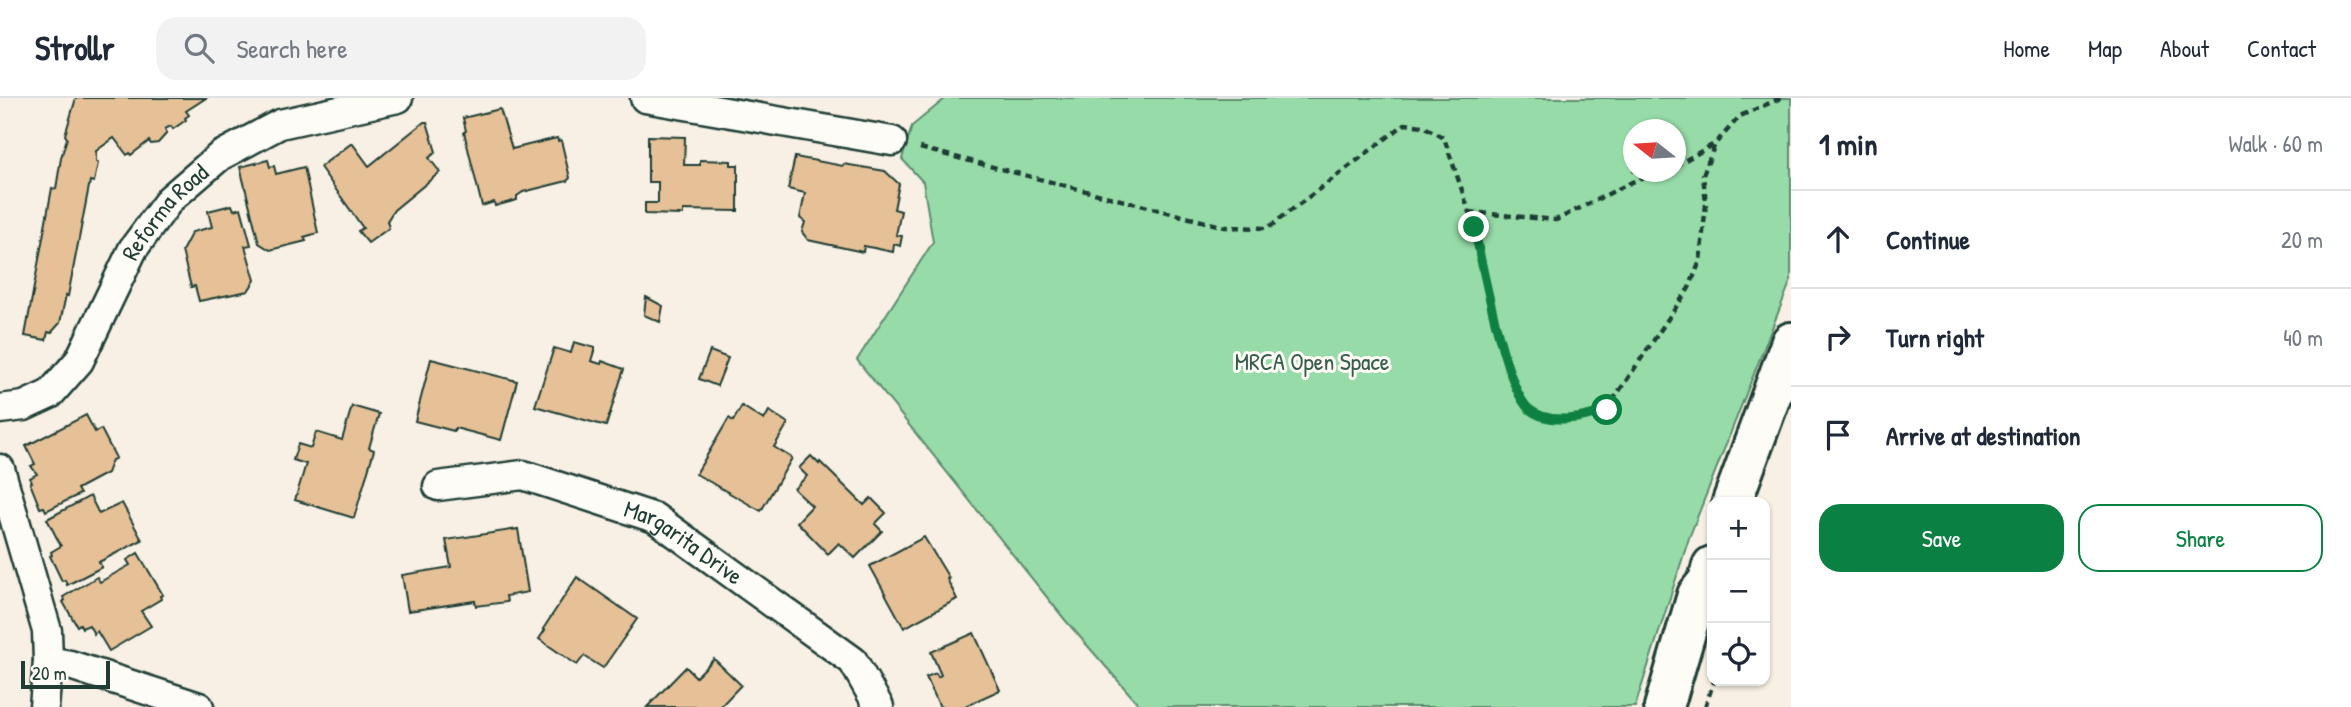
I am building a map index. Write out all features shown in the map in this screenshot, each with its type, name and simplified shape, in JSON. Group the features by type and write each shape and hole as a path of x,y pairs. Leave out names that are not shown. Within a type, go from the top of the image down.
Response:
{"main road":[{"path":"1734,497 1791,342"},
{"path":"1664,707 1697,595 1707,578"},
{"path":"1681,707 1707,616"}],"street":[{"name":"Reforma Road","path":"0,409 24,406 50,394 79,361 132,249 170,199 220,156 280,124 398,98"},
{"path":"645,98 892,141"},
{"path":"0,469 47,631 48,661 44,707"},
{"name":"Margarita Drive","path":"438,486 523,475 655,518 853,660 878,707"},
{"path":"48,661 70,665 199,707"}],"path":[{"path":"1686,160 1715,144 1740,116 1781,98"},
{"path":"892,141 1224,227 1268,228 1405,124 1423,126 1444,138 1469,212 1499,335 1514,384 1528,408 1546,418 1586,418 1607,410 1689,288 1700,261 1706,204 1703,175 1715,144"},
{"path":"1469,212 1556,220 1632,182"},
{"path":"1705,707 1712,686"}],"green space":[{"name":"MRCA Open Space","path":"946,98 1791,98 1791,280 1689,538 1635,707 1141,707 1066,621 857,360 933,242 923,182 902,159 912,126"}],"building":[{"path":"76,98 206,98 186,111 189,115 186,120 173,129 171,126 165,129 167,133 158,143 151,144 149,141 131,155 127,155 114,138 96,151 98,163 94,182 90,181 68,296 66,295 60,323 51,333 48,332 46,340 25,336 52,188 56,189 67,138 65,135"},
{"path":"500,109 512,149 557,138 558,141 561,140 570,178 523,192 517,196 517,200 495,206 494,202 482,206 463,118"},
{"path":"427,122 436,152 429,158 440,172 394,210 387,221 389,228 368,243 358,231 363,228 320,167 352,143 369,166"},
{"path":"648,136 685,137 684,165 700,165 700,160 731,161 731,165 738,165 738,211 683,210 683,215 645,214 645,203 658,203 658,182 648,182"},
{"path":"795,157 885,171 899,184 894,209 901,211 896,235 902,236 900,246 894,244 893,252 864,246 863,252 808,240 802,232 805,222 800,218 805,193 788,189"},
{"path":"268,160 270,167 274,166 276,174 304,167 318,233 304,237 306,241 270,250 259,243 240,167"},
{"path":"232,205 234,210 241,208 251,245 245,246 255,280 248,291 199,301 195,286 191,287 182,251 192,232 212,227 208,211"},
{"path":"646,297 663,306 660,322 644,315"},
{"path":"574,342 595,348 591,361 601,364 602,361 624,369 606,426 535,406 554,348 571,353"},
{"path":"710,351 728,358 717,386 699,379"},
{"path":"431,359 517,381 501,440 415,421"},
{"path":"352,406 379,414 369,448 374,450 354,518 295,500 306,464 293,460 298,444 311,448 316,432 342,440"},
{"path":"742,406 764,420 769,411 788,423 774,447 792,458 761,511 696,474 729,418 733,421"},
{"path":"86,415 95,432 101,429 116,458 112,460 107,473 77,489 80,494 46,511 44,507 40,508 30,483 30,478 37,474 31,466 35,464 26,446"},
{"path":"811,456 864,505 871,498 886,513 875,524 882,531 855,558 839,543 828,554 797,522 812,506 794,489 807,476 799,468"},
{"path":"90,496 99,514 122,503 142,540 99,562 102,567 67,585 65,580 62,581 50,556 51,552 61,546 47,519"},
{"path":"518,529 528,592 506,596 507,602 476,606 475,601 408,611 402,575 451,567 446,540"},
{"path":"924,537 949,578 947,579 957,599 904,628 870,566"},
{"path":"138,553 163,595 141,611 151,626 109,651 97,631 94,634 89,625 82,628 80,624 77,626 63,602 63,597 97,577 100,582 130,565 127,560"},
{"path":"577,577 637,619 603,668 584,656 577,665 539,639"},
{"path":"974,633 1000,690 967,705 968,707 940,707 926,677 936,673 938,677 941,675 931,652"},
{"path":"714,659 741,685 720,707 647,707 686,667 696,677"}],"route":[{"path":"1474,227 1499,335 1514,384 1528,408 1546,418 1586,418 1607,410"}]}
